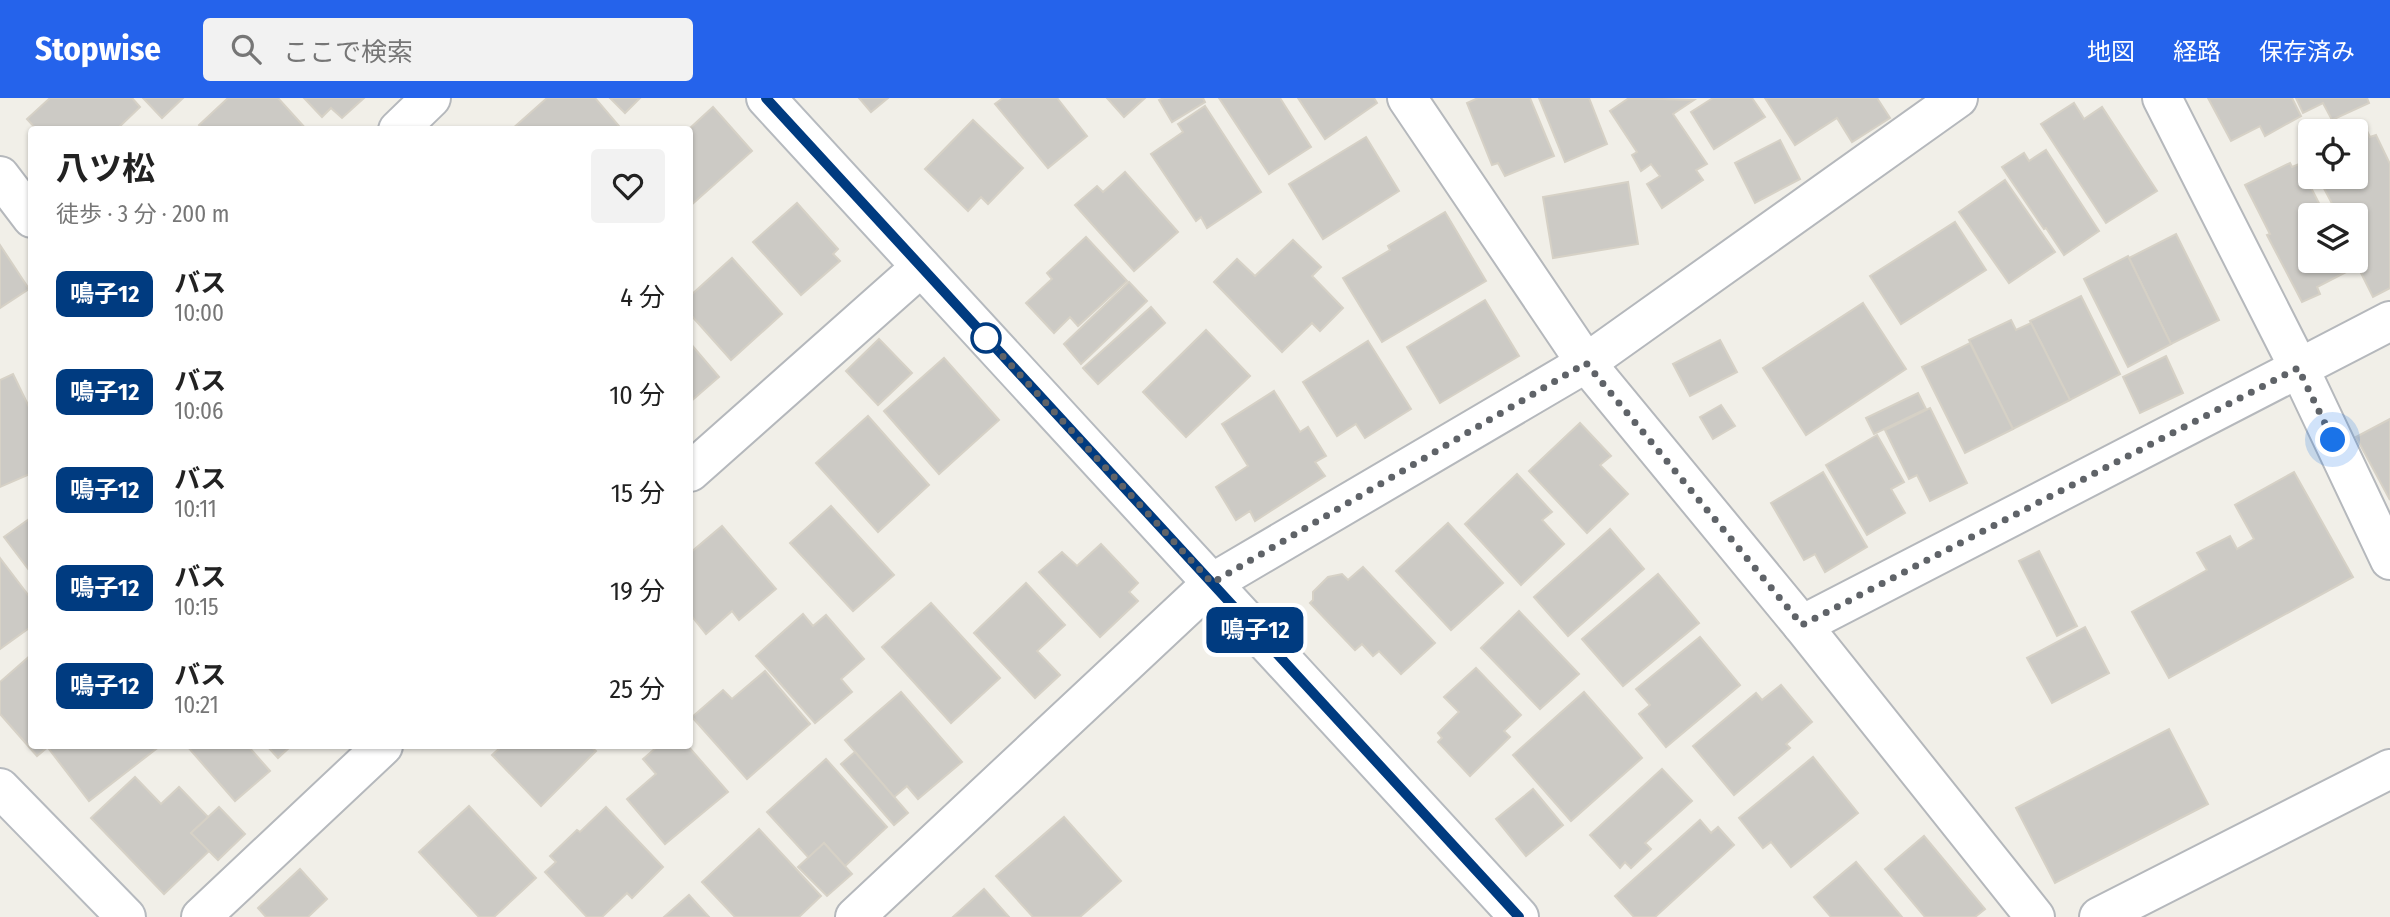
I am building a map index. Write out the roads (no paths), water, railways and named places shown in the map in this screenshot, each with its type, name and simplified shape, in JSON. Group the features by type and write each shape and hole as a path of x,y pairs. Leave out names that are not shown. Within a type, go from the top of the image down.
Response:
{"street":[{"path":"402,126 431,98"},
{"path":"766,98 1519,917"},
{"path":"1407,98 1586,363 1802,625 2035,917"},
{"path":"855,917 1212,583 1586,363 1958,98"},
{"path":"2162,98 2298,368 2390,560"},
{"path":"0,176 28,213"},
{"path":"693,469 921,267"},
{"path":"1802,625 2390,321"},
{"path":"201,917 380,749"},
{"path":"2099,917 2390,769"},
{"path":"0,788 126,917"}]}
